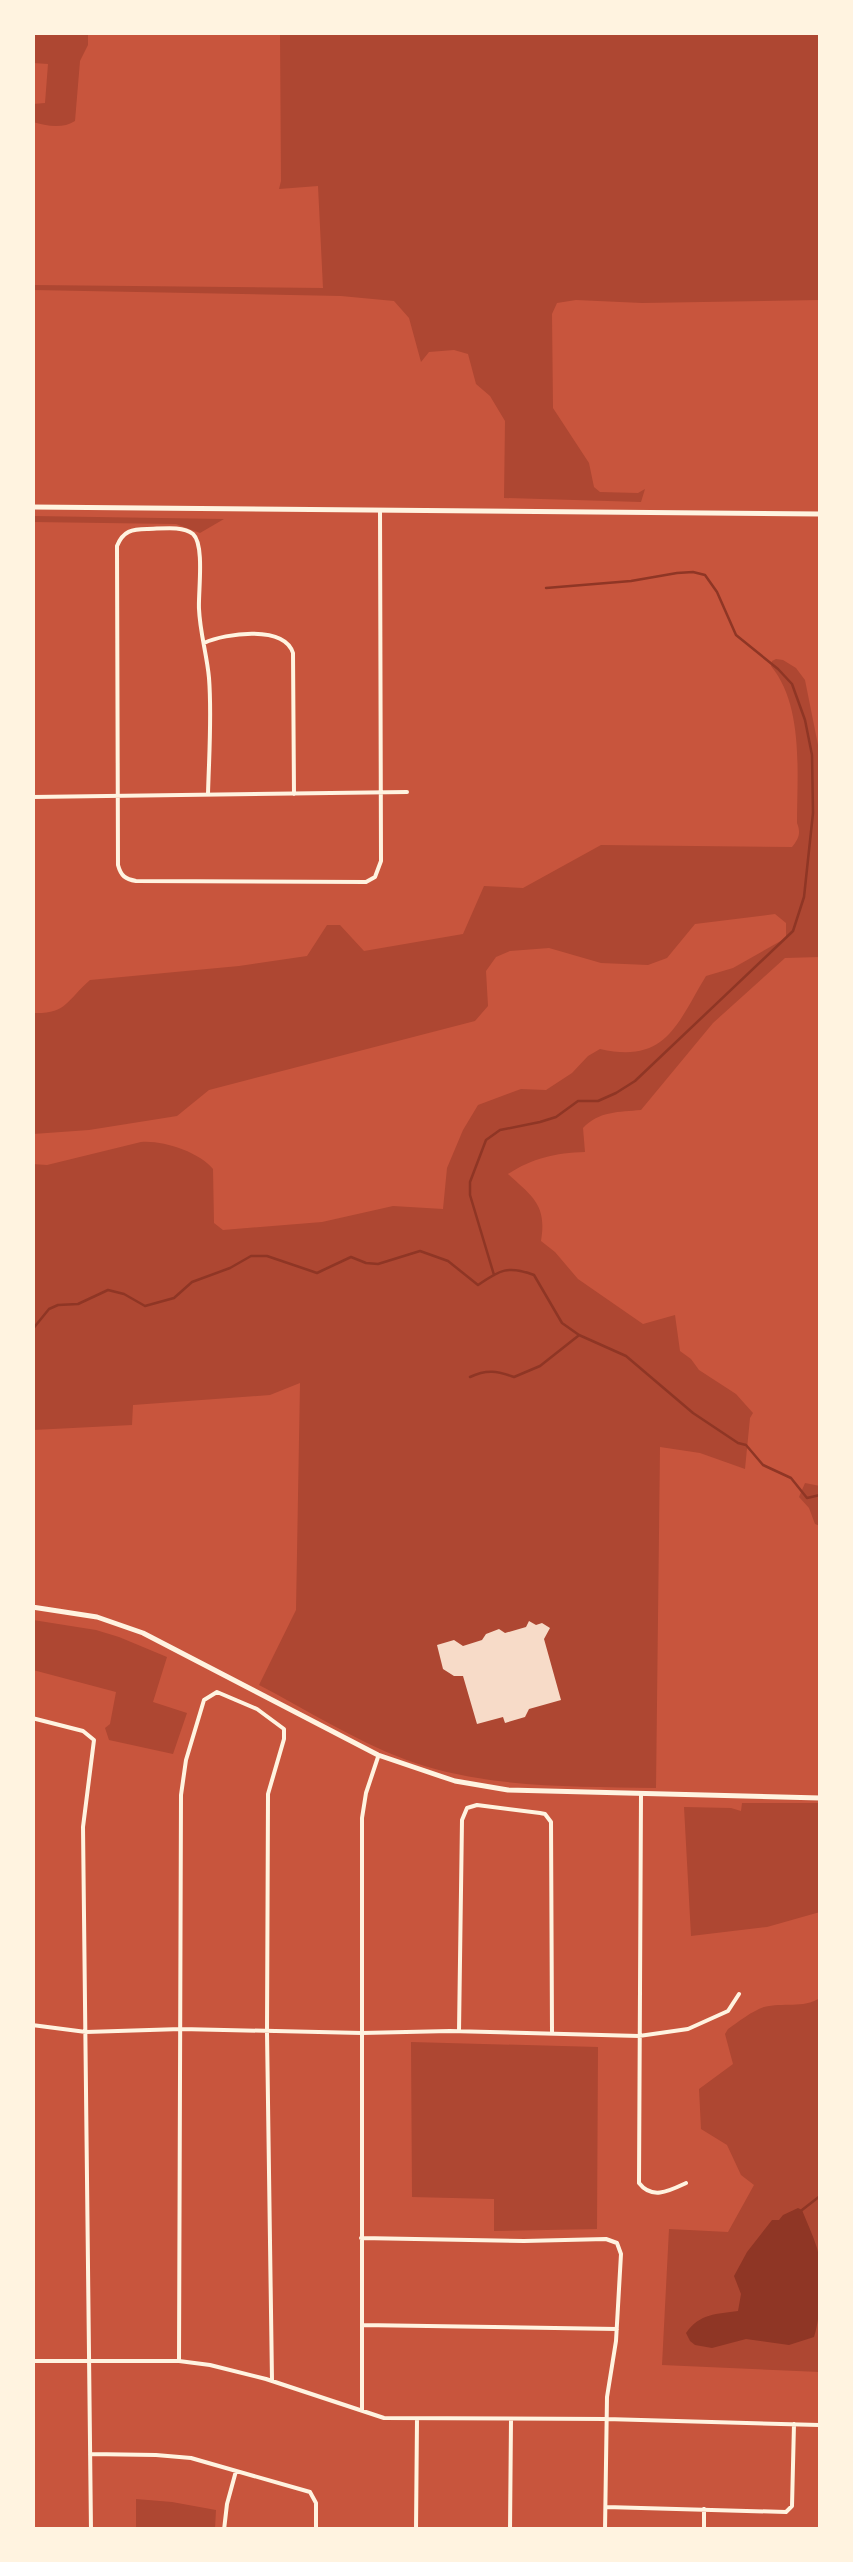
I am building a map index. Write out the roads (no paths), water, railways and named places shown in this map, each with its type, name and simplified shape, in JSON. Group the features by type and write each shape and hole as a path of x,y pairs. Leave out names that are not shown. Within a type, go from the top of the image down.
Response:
{"street":[{"path":"32,506 820,514"},
{"path":"208,794 210,696 199,607 197,540 183,530 128,531 121,536 117,546 120,874 127,879 366,882 380,870 380,510"},
{"path":"204,643 229,636 273,635 290,644 294,794"},
{"path":"32,797 407,792"},
{"path":"32,1607 96,1617 157,1639 378,1755 455,1780 508,1790 820,1798"},
{"path":"179,2361 181,1796 186,1760 204,1700 217,1692 257,1709 284,1729 268,1794 272,2381"},
{"path":"32,1718 82,1730 94,1740 83,1826 91,2530"},
{"path":"362,2410 362,1818 378,1755"},
{"path":"641,1795 639,2183 644,2190 654,2193 686,2184"},
{"path":"459,2031 462,1820 468,1808 477,1805 545,1814 551,1822 552,2033"},
{"path":"32,2025 86,2032 459,2031 639,2036 688,2029 728,2011 739,1994"},
{"path":"362,2238 611,2240 619,2246 617,2329 607,2398 605,2530"},
{"path":"362,2325 617,2329"},
{"path":"32,2361 179,2361 210,2365 384,2418 818,2425"},
{"path":"416,2530 417,2418"},
{"path":"510,2420 510,2530"},
{"path":"606,2507 786,2512 792,2506 794,2424"},
{"path":"90,2454 176,2456 310,2492 316,2502 316,2530"},
{"path":"224,2530 236,2470"},
{"path":"704,2510 704,2530"}],"waterway":[{"path":"494,1275 470,1195 470,1182 486,1140 500,1130 556,1117 578,1101 598,1101 635,1081 793,931 804,897 813,813 812,755 792,684 736,635 705,575 677,573 546,588"},
{"path":"32,1330 49,1309 58,1305 78,1304 108,1290 145,1306 174,1298 192,1282 251,1256 267,1256 317,1273 351,1257 378,1264 420,1251 448,1261 478,1285 499,1273 517,1270 534,1275 562,1323 626,1356 693,1413 746,1445 763,1465 791,1478 807,1498 820,1495"},
{"path":"470,1377 492,1372 514,1377 540,1366 578,1336"},
{"path":"802,2210 820,2196"}]}
